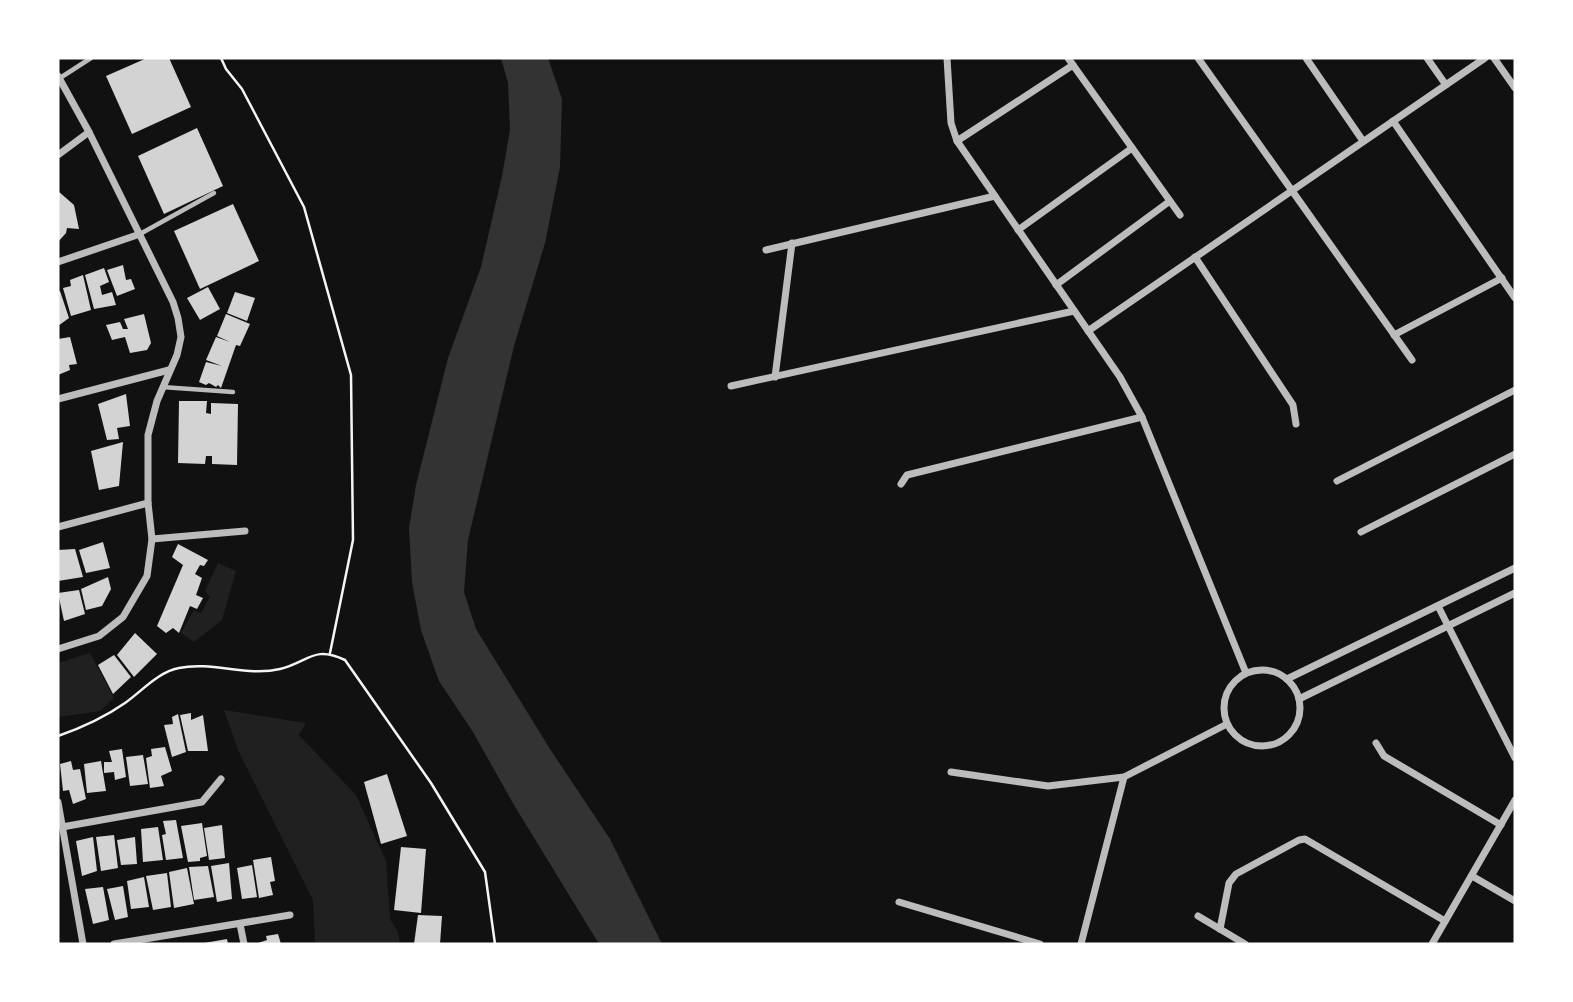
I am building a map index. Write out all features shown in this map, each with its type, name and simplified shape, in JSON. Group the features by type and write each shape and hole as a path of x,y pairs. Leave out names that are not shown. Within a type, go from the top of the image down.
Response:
{"street":[{"path":"947,58 950,123 957,141 1119,377 1142,417 1246,673"},
{"path":"1068,58 1180,215"},
{"path":"1198,58 1412,360"},
{"path":"1306,58 1363,141"},
{"path":"1427,58 1446,85"},
{"path":"1088,331 1485,58"},
{"path":"1494,58 1515,88"},
{"path":"957,141 1073,65"},
{"path":"58,649 99,636 123,617 147,576 152,539 148,503 148,435 181,337 178,318 140,234 59,77"},
{"path":"1393,121 1515,298"},
{"path":"58,155 89,132"},
{"path":"1018,230 1132,148"},
{"path":"766,250 995,196"},
{"path":"1056,285 1170,201"},
{"path":"58,262 140,234"},
{"path":"775,377 792,243"},
{"path":"1195,257 1293,405 1296,424"},
{"path":"1394,335 1502,278"},
{"path":"731,386 1074,311"},
{"path":"58,399 169,370"},
{"path":"1337,481 1515,390"},
{"path":"901,484 907,475 1142,417"},
{"path":"1361,532 1515,454"},
{"path":"58,527 148,503"},
{"path":"152,539 245,531"},
{"path":"1287,679 1515,568"},
{"path":"1299,699 1515,593"},
{"path":"1438,606 1515,758"},
{"path":"1260,670 1274,672 1287,679 1299,699 1300,710 1292,731 1284,739 1274,744 1252,745 1233,733 1227,724 1224,701 1228,689 1246,673 1260,670"},
{"path":"951,772 1048,786 1124,777 1227,724"},
{"path":"1376,743 1384,757 1501,825"},
{"path":"1081,944 1124,777"},
{"path":"62,827 202,803 221,779"},
{"path":"1432,944 1515,800"},
{"path":"58,802 83,944"},
{"path":"1220,929 1229,883 1236,874 1305,839 1313,841 1445,921"},
{"path":"1472,876 1515,901"},
{"path":"900,902 1040,944"},
{"path":"114,944 290,915"},
{"path":"1198,916 1245,944"},
{"path":"240,924 244,944"}],"lane":[{"path":"59,77 91,58"},
{"path":"140,234 214,193"},
{"path":"162,387 233,392"}],"path":[{"path":"221,58 226,69 243,89 304,207 351,376 353,540 330,653"},
{"path":"58,736 78,729 124,705 161,675 178,668 211,666 258,672 281,669 317,654 330,653 345,660 431,783 485,872 495,944"}],"shaded area":[{"path":"501,58 548,58 562,99 560,167 545,243 514,346 468,540 464,592 476,629 550,749 610,839 662,944 599,944 473,732 439,681 421,630 412,582 409,528 416,485 448,358 481,267 510,130 508,83"},
{"path":"218,563 236,571 222,620 194,642 181,633 194,610 201,613 210,597 205,591"},
{"path":"90,653 114,698 100,711 58,717 58,663"},
{"path":"224,710 306,723 299,735 356,795 386,861 390,919 398,932 400,944 315,944 313,900 238,750"}],"building":[{"path":"147,58 169,58 191,107 132,134 106,76"},
{"path":"197,128 223,186 164,214 138,156"},
{"path":"58,191 74,205 79,229 67,228 58,242"},
{"path":"233,204 259,261 200,289 174,231"},
{"path":"123,265 126,280 131,279 135,289 117,296 107,270"},
{"path":"104,268 109,282 100,286 102,295 112,292 116,305 94,309 85,275"},
{"path":"83,275 91,310 71,316 63,288 71,286 70,280"},
{"path":"208,287 220,309 200,320 187,298"},
{"path":"60,291 69,318 58,326 58,292"},
{"path":"235,292 255,298 247,321 227,313"},
{"path":"144,314 151,343 147,350 130,353 125,337 112,340 106,325 120,322 123,329 128,329 124,319"},
{"path":"226,314 250,324 240,346 236,345 221,388 218,385 216,387 199,382 206,362 222,366 206,360 216,337 230,342 217,336"},
{"path":"70,337 77,364 69,365 70,370 58,375 58,339"},
{"path":"126,394 130,426 117,428 119,439 107,440 98,404"},
{"path":"179,401 207,401 206,413 211,414 211,403 238,404 237,465 212,464 212,456 206,456 205,464 178,463"},
{"path":"123,442 119,486 99,490 91,451"},
{"path":"103,542 110,568 86,573 79,550"},
{"path":"178,544 208,560 204,566 200,565 195,574 202,578 196,595 203,598 197,609 190,606 179,633 173,628 166,633 157,626 183,565 172,557"},
{"path":"75,549 83,577 58,581 58,550"},
{"path":"108,577 111,589 102,606 86,610 81,589"},
{"path":"79,590 85,614 64,621 58,593"},
{"path":"135,633 157,654 134,677 117,655"},
{"path":"114,655 131,677 113,694 98,665"},
{"path":"191,713 191,720 203,715 208,751 188,751 180,715"},
{"path":"178,714 186,752 172,757 164,725 173,724 172,717"},
{"path":"165,747 172,771 161,776 164,786 150,788 146,758 152,756 151,749"},
{"path":"122,749 126,777 115,780 114,772 104,773 104,762 112,762 109,751"},
{"path":"143,755 148,784 130,786 126,757"},
{"path":"71,761 73,770 80,769 86,799 73,804 69,790 63,791 60,764"},
{"path":"101,761 106,791 87,793 84,764"},
{"path":"387,774 407,836 381,844 364,782"},
{"path":"176,820 183,858 166,860 163,821"},
{"path":"202,823 207,856 200,858 200,861 188,862 181,826"},
{"path":"222,825 225,858 209,860 204,828"},
{"path":"158,827 163,860 143,862 141,829"},
{"path":"114,835 118,868 101,871 96,837"},
{"path":"93,837 97,871 82,876 76,841"},
{"path":"135,837 137,864 121,865 117,840"},
{"path":"401,847 426,849 421,913 394,910"},
{"path":"271,857 275,881 270,882 273,895 259,898 253,860"},
{"path":"229,863 232,899 217,902 211,866"},
{"path":"252,865 257,897 242,899 237,868"},
{"path":"208,866 214,897 194,900 189,867"},
{"path":"187,868 194,904 174,908 169,872"},
{"path":"167,873 171,907 153,910 146,876"},
{"path":"144,877 149,907 131,909 127,881"},
{"path":"123,886 128,917 115,920 107,889"},
{"path":"103,887 109,920 93,924 85,889"},
{"path":"418,915 442,916 440,944 414,944"},
{"path":"278,934 281,944 255,944 267,940 266,936"},
{"path":"227,939 228,944 204,943"}]}
